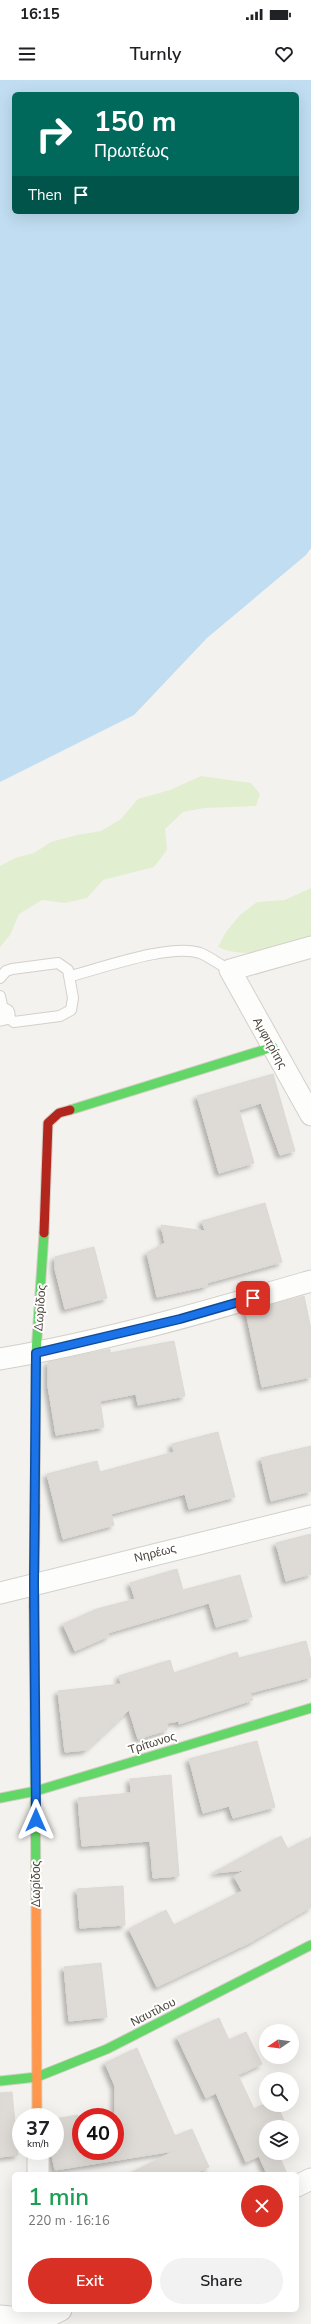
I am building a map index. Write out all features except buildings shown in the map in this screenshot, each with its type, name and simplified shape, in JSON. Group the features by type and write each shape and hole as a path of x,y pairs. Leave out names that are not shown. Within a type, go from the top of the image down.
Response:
{"street":[{"path":"230,970 311,947"},
{"name":"Αμφιτρίτης","path":"230,970 311,1115"},
{"name":"Δωρίδος","path":"37,2108 34,1584 36,1353 41,1297 48,1128 50,1118 59,1113 273,1047"},
{"path":"0,1359 36,1353 180,1319 311,1281"},
{"name":"Νηρέως","path":"0,1593 311,1516"},
{"name":"Τρίτωνος","path":"0,1798 36,1791 311,1708"},
{"name":"Ναυτίλου","path":"0,2081 37,2077 107,2049 311,1945"},
{"path":"38,2160 38,2172"},
{"path":"299,2185 311,2179"},
{"path":"0,2316 41,2318 56,2312"}],"lane":[{"path":"70,976 167,951 189,950 201,953 230,970"},
{"path":"0,978 6,971 12,969 52,962 64,966 70,976 73,1004 66,1014 20,1022 14,1022 1,1009"}],"green space":[{"path":"201,776 251,783 260,794 256,806 204,808 183,812 165,829 167,850 154,867 103,880 87,898 65,903 42,900 19,914 10,935 0,947 0,866 15,858 34,853 51,842 77,835 101,831 121,819 138,799 170,790"},
{"path":"311,888 311,938 253,953 241,953 218,947 226,932 240,915 257,902 285,900"}],"water":[{"path":"0,80 311,80 311,548 306,555 207,638 134,715 0,782"}],"traffic: fast":[{"path":"70,1110 273,1047"},
{"path":"35,1506 36,1353 44,1233"},
{"path":"34,1607 36,1903"},
{"path":"0,1798 36,1791 311,1708"},
{"path":"0,2081 37,2077 107,2049 311,1945"}],"traffic: slow":[{"path":"36,1903 37,2108"}],"traffic: jam":[{"path":"44,1233 48,1123 59,1113 70,1110"},
{"path":"34,1607 35,1506"}],"route":[{"path":"36,1820 34,1584 36,1353 180,1319 253,1298"}]}
